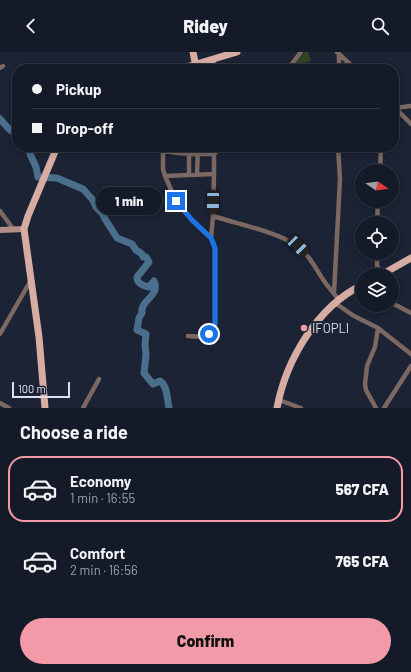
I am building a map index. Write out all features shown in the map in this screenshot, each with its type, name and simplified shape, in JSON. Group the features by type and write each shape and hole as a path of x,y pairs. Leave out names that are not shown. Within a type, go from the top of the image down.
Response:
{"main road":[{"path":"192,64 237,52"},
{"path":"45,408 39,337 24,229 55,152"},
{"path":"393,268 411,258"},
{"path":"277,408 288,372 302,344 318,321 337,301 355,289"}],"street":[{"path":"292,64 301,52"},
{"path":"338,53 339,64"},
{"path":"338,53 350,64"},
{"path":"399,107 411,106"},
{"path":"399,113 411,124"},
{"path":"163,152 163,169 176,201 192,220 211,238 215,248 215,324 209,334 203,337 188,336"},
{"path":"172,152 189,154 214,154 216,152"},
{"path":"334,293 340,179 338,152"},
{"path":"380,164 381,152"},
{"path":"189,154 189,174"},
{"path":"197,174 198,154"},
{"path":"211,238 213,216 214,154"},
{"path":"165,176 214,174"},
{"path":"0,211 14,230"},
{"path":"213,216 286,239 298,246 307,255 334,293 337,301 354,316 378,328 411,354"},
{"path":"0,230 24,229"},
{"path":"0,334 32,279"},
{"path":"399,307 411,313"},
{"path":"376,408 364,384 367,366 376,347 378,328"},
{"path":"384,408 411,366"},
{"path":"405,375 411,378"},
{"path":"83,408 99,380"},
{"path":"279,400 301,408"},
{"path":"0,403 9,408"}],"green space":[{"path":"305,52 308,52 311,61 300,64 296,64"}],"waterway":[{"path":"0,119 12,131"},
{"path":"30,152 36,167 38,177 57,178 83,189 93,200 96,207 102,213 117,238 132,244 143,257 146,257 149,262 137,279 140,283 149,287 154,281 155,291 142,309 137,330 146,334 144,373 153,384 160,381 163,383 166,390 169,408"}],"place":[{"name":"IFOPLI","path":"304,328"}],"route":[{"path":"176,201 192,220 211,238 215,248 215,324 209,334"}]}
